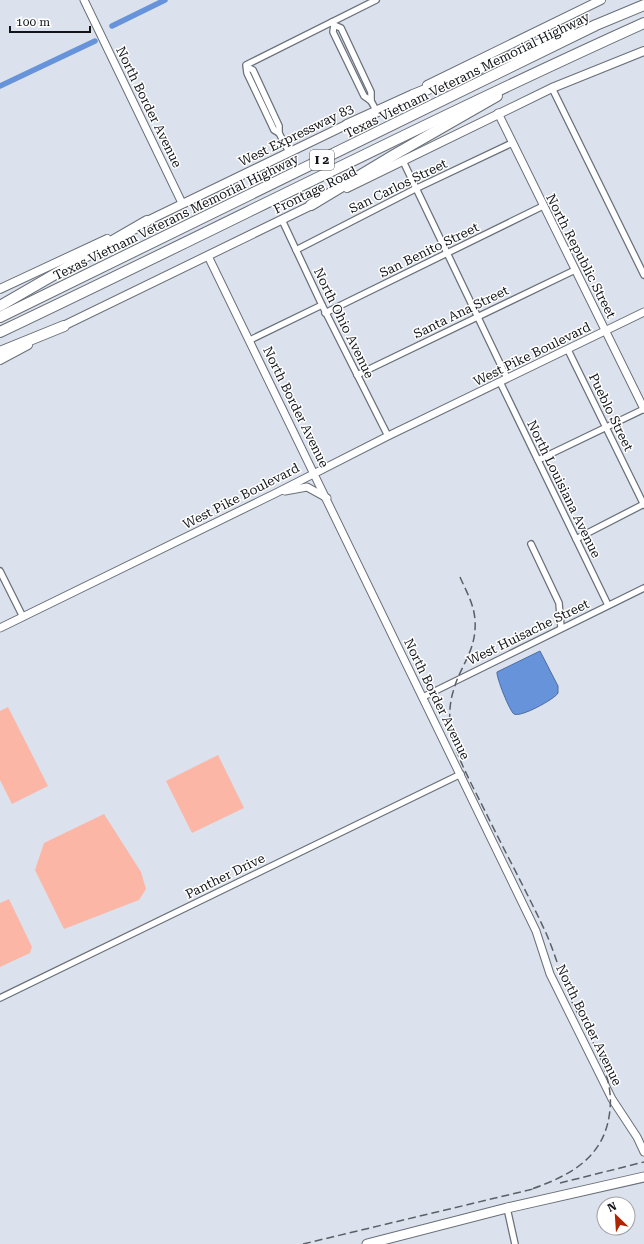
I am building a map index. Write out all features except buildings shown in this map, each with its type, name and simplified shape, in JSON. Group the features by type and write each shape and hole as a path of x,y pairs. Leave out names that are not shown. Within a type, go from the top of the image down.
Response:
{"highway":[{"path":"347,124 412,95 644,4"},
{"name":"Texas Vietnam Veterans Memorial Highway","path":"0,317 644,4"},
{"name":"Texas Vietnam Veterans Memorial Highway","path":"0,332 206,234 545,68 644,23"},
{"path":"311,205 394,154 469,114 545,68"},
{"path":"0,306 147,221"},
{"path":"0,352 64,326"}],"main road":[{"name":"West Expressway 83","path":"0,289 147,221 601,0"},
{"name":"Frontage Road","path":"0,360 64,326 403,161 498,113 552,88 644,51"},
{"path":"367,1244 507,1208 644,1177"}],"street":[{"name":"North Border Avenue","path":"84,0 182,203"},
{"path":"289,152 279,133 279,126 253,70 246,65 333,23 376,0"},
{"path":"333,23 341,28 371,92 376,110"},
{"path":"333,23 333,32 364,96 372,100"},
{"path":"552,88 644,275"},
{"name":"North Republic Street","path":"498,113 644,409"},
{"name":"San Carlos Street","path":"296,250 415,189 512,143"},
{"path":"403,161 446,254 507,378"},
{"name":"San Benito Street","path":"326,313 543,206"},
{"name":"North Ohio Avenue","path":"282,220 322,305 388,436"},
{"name":"North Border Avenue","path":"208,256 327,498 536,931 550,974 612,1099 640,1136 644,1152"},
{"name":"Santa Ana Street","path":"357,375 575,270"},
{"path":"250,340 322,305"},
{"name":"West Pike Boulevard","path":"0,628 276,493 388,436 606,332 644,312"},
{"name":"Pueblo Street","path":"568,350 644,505"},
{"name":"North Louisiana Avenue","path":"500,382 608,605"},
{"path":"538,460 644,409"},
{"path":"276,493 307,487 327,498"},
{"path":"576,539 644,505"},
{"path":"531,544 559,603 561,628"},
{"path":"0,571 23,617"},
{"name":"West Huisache Street","path":"423,696 644,588"},
{"name":"Panther Drive","path":"0,998 461,774"},
{"path":"507,1208 515,1244"}],"shaded area":[{"path":"8,707 48,786 12,804 0,780 0,711"},
{"path":"218,755 244,808 192,833 166,781"},
{"path":"104,814 141,872 146,889 139,900 64,929 35,870 44,843"},
{"path":"9,899 32,947 30,953 0,967 0,903"}],"water":[{"path":"540,651 558,686 558,693 537,707 523,713 514,714 504,694 497,672"}],"waterway":[{"path":"112,26 165,0"},
{"path":"0,86 95,41"}],"railway":[{"path":"460,577 473,608 475,631 471,649 456,682 451,698 450,718 454,744 468,778 546,933 572,1002 604,1068 610,1095 610,1109 607,1126 601,1140 593,1152 583,1163 571,1171 544,1185 529,1190"},
{"path":"560,1183 644,1162"},
{"path":"303,1244 533,1189"}]}
